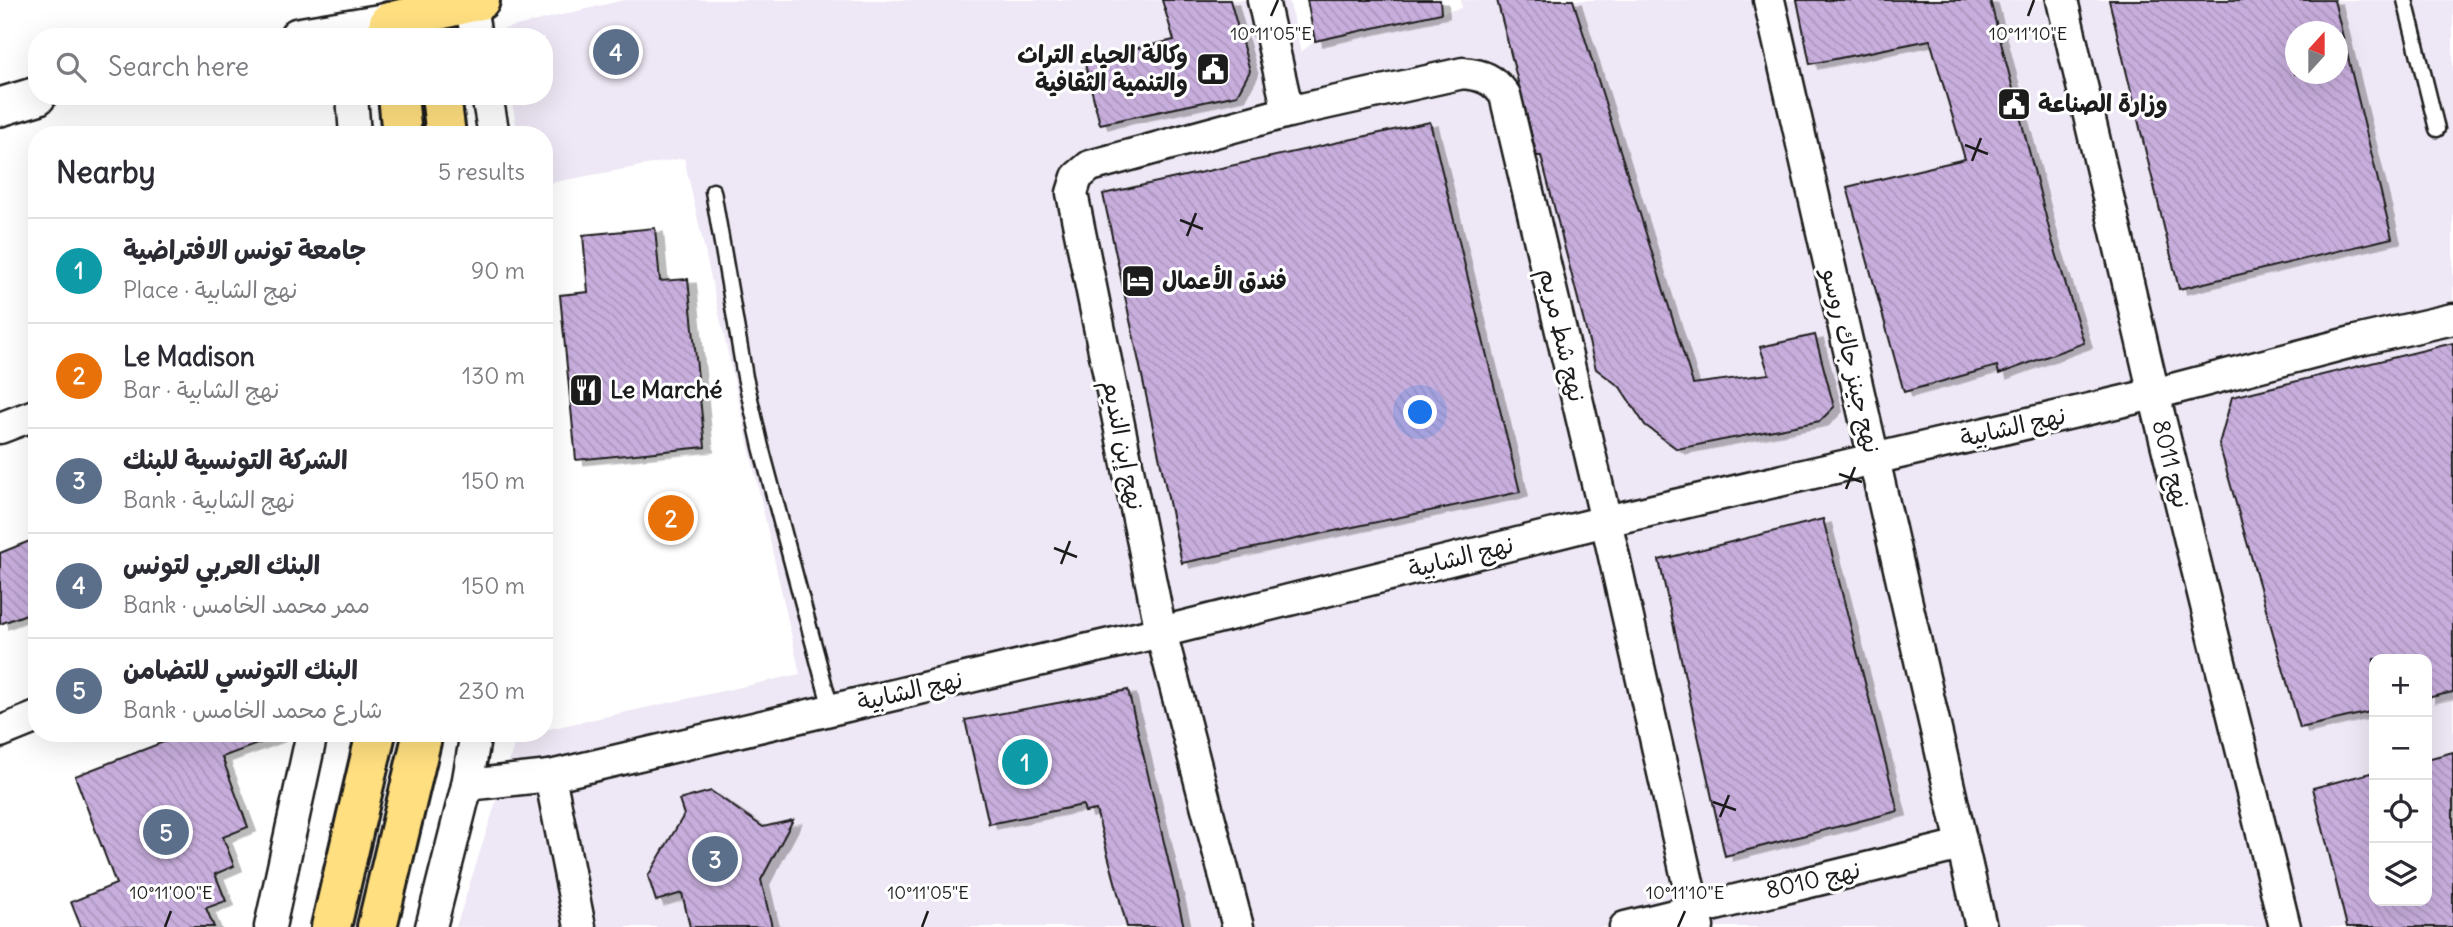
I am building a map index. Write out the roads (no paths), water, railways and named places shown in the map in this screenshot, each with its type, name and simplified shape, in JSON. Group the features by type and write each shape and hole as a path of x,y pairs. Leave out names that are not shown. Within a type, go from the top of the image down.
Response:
{"main road":[{"path":"389,19 474,10"},
{"path":"399,105 401,126"},
{"path":"442,105 445,126"},
{"path":"331,927 374,742"},
{"path":"377,927 421,742"}],"street":[{"path":"1263,0 1289,112"},
{"name":"نهج جينز جاك روسو","path":"1769,0 1981,927"},
{"name":"نهج 8011","path":"2062,0 2154,394 2285,927"},
{"path":"361,28 389,19"},
{"name":"نهج شط مريم","path":"1289,112 1464,73 1482,75 1496,83 1505,95 1696,918"},
{"path":"0,107 28,99"},
{"path":"353,105 354,126"},
{"path":"489,105 492,126"},
{"name":"نهج إبن النديم","path":"1238,927 1161,632 1072,193 1077,177 1090,166 1289,112"},
{"name":"نهج الشابية","path":"467,785 550,776 1161,632 1606,521 2154,394 2356,341 2453,319"},
{"path":"0,428 28,417"},
{"path":"0,732 28,721"},
{"path":"270,927 310,742"},
{"path":"431,927 467,785 474,742"},
{"path":"550,776 580,927"},
{"name":"نهج 8010","path":"1625,927 1696,918 1961,845"}],"lane":[{"path":"2405,0 2437,129"},
{"path":"713,191 758,435 831,709"}],"place":[{"name":"البنك العربي لتونس","path":"616,52"},
{"name":"وكالة الحياء التراث والتنمية الثقافية","path":"1213,69"},
{"name":"وزارة الصناعة","path":"2014,104"},
{"name":"فندق الأعمال","path":"1138,281"},
{"name":"Le Marché","path":"586,390"},
{"name":"Le Madison","path":"671,518"},
{"name":"جامعة تونس الافتراضية","path":"1025,762"},
{"name":"البنك التونسي للتضامن","path":"166,832"},
{"name":"الشركة التونسية للبنك","path":"715,859"}]}
